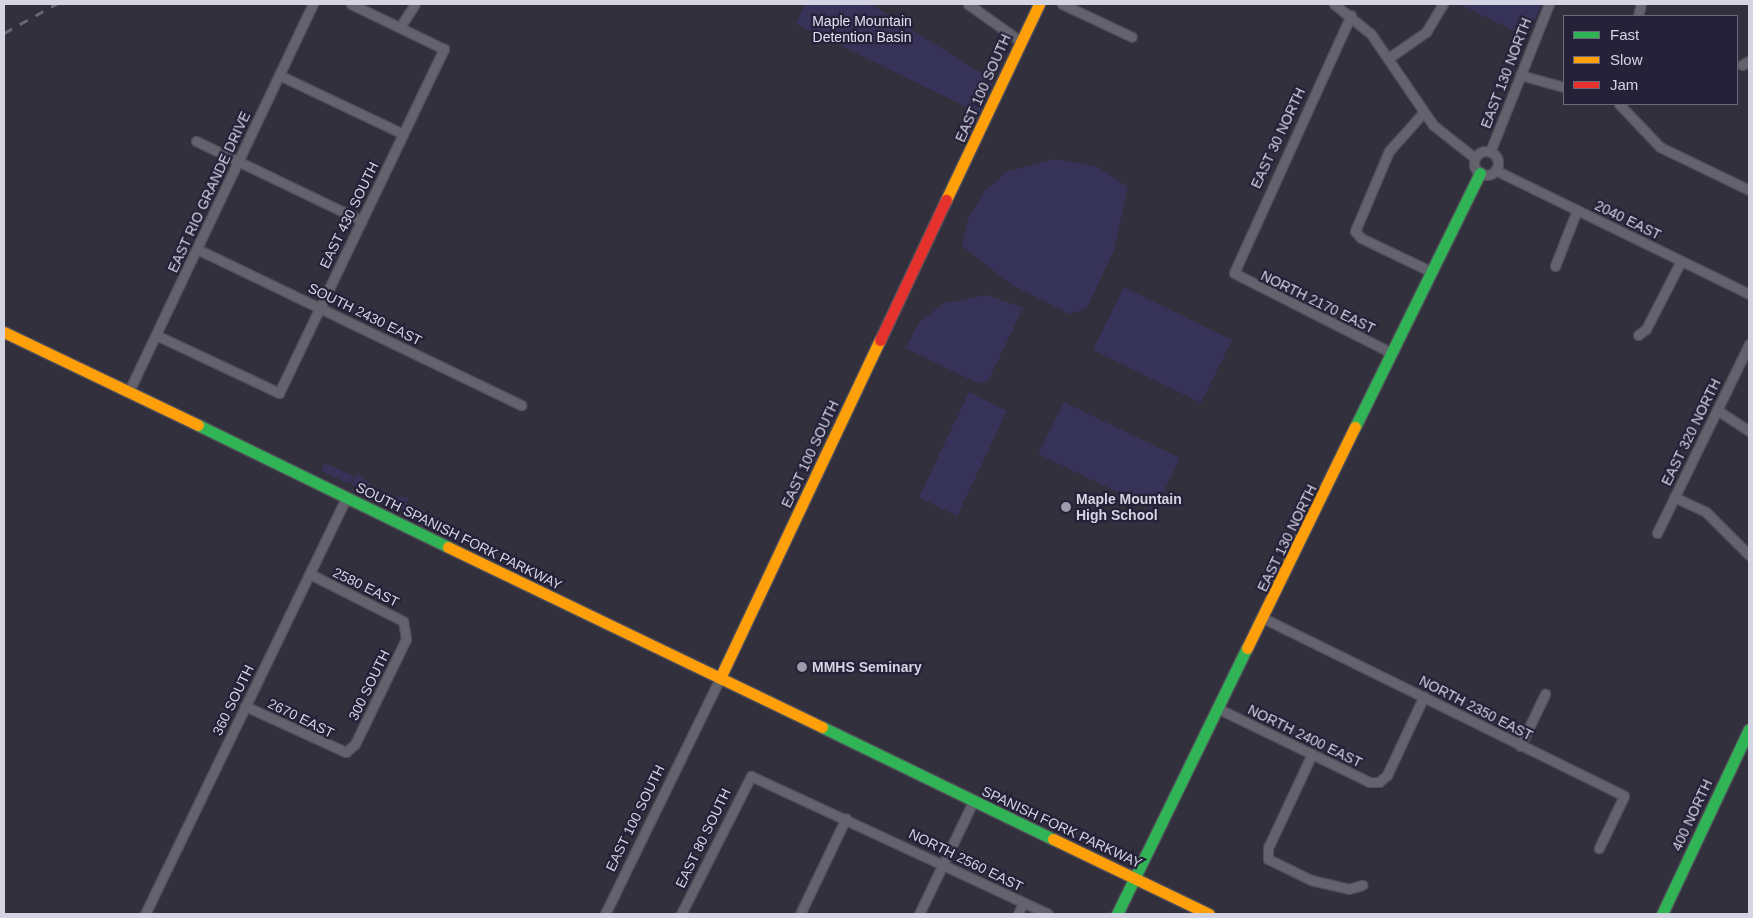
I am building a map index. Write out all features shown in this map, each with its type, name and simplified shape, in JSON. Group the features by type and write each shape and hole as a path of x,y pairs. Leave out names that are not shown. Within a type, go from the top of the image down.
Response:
{"street":[{"name":"EAST RIO GRANDE DRIVE","path":"129,391 313,4"},
{"path":"351,4 400,28 416,4"},
{"path":"969,4 1020,41"},
{"name":"EAST 100 SOUTH","path":"605,914 720,678 1039,4"},
{"path":"1062,4 1132,37"},
{"path":"1334,4 1351,15 1390,57 1423,113 1475,158 1480,173 1495,170 1497,160 1490,152 1475,158"},
{"path":"1390,57 1426,32 1443,4"},
{"name":"EAST 130 NORTH","path":"1490,152 1549,4"},
{"name":"EAST 30 NORTH","path":"1234,273 1351,15"},
{"name":"EAST 430 SOUTH","path":"156,335 279,394 444,49 400,28"},
{"path":"279,75 404,134"},
{"path":"1520,75 1563,87"},
{"path":"1620,105 1660,147 1749,190"},
{"path":"1423,113 1389,151 1355,231 1361,238 1432,272"},
{"path":"196,140 362,222"},
{"name":"2040 EAST","path":"1495,170 1749,294"},
{"name":"EAST 130 NORTH","path":"1117,914 1176,791 1220,710 1480,173"},
{"path":"1555,266 1577,210"},
{"name":"SOUTH 2430 EAST","path":"197,249 321,307 521,405"},
{"path":"1638,335 1646,329 1681,261"},
{"name":"NORTH 2170 EAST","path":"1234,273 1392,353"},
{"name":"SOUTH SPANISH FORK PARKWAY","path":"4,332 902,766"},
{"name":"EAST 320 NORTH","path":"1656,533 1749,344"},
{"path":"1717,410 1749,431"},
{"path":"1674,497 1706,512 1749,555"},
{"name":"360 SOUTH","path":"144,914 346,498"},
{"name":"2580 EAST","path":"310,574 407,626"},
{"name":"NORTH 2350 EAST","path":"1264,619 1624,796 1599,848"},
{"name":"300 SOUTH","path":"346,752 355,744 394,665 408,636 407,626"},
{"path":"1520,746 1545,694"},
{"name":"NORTH 2400 EAST","path":"1220,710 1312,754 1379,782 1387,775 1424,696"},
{"name":"2670 EAST","path":"245,706 346,752"},
{"name":"400 NORTH","path":"1662,914 1749,729"},
{"path":"1312,754 1268,848 1268,859 1311,880 1349,889 1362,885"},
{"name":"SPANISH FORK PARKWAY","path":"902,766 973,802 1209,914"},
{"name":"NORTH 2560 EAST","path":"751,776 846,818 1048,914"},
{"name":"EAST 80 SOUTH","path":"681,914 751,776"},
{"path":"919,914 973,802"},
{"path":"800,914 846,818"},
{"path":"1018,914 1023,903"}],"green space":[{"name":"Maple Mountain Detention Basin","path":"805,4 870,4 994,81 979,113 796,24"},
{"path":"1459,4 1542,4 1527,37"},
{"path":"1055,159 1098,167 1128,187 1114,250 1087,308 1070,314 1012,285 962,246 968,219 983,193 1006,172"},
{"path":"1124,287 1232,340 1201,403 1093,350"},
{"path":"988,295 1023,308 988,381 979,384 905,348 920,321 944,303"},
{"path":"969,392 1007,411 957,516 919,497"},
{"path":"1064,402 1180,458 1155,510 1038,454"},
{"path":"325,463 353,476 350,484 321,471"},
{"path":"357,473 381,495 409,498 403,510 351,485"},
{"path":"409,503 437,517 434,525 405,511"}],"railway":[{"path":"4,33 56,4"}],"traffic: fast":[{"path":"1355,427 1480,173"},
{"path":"198,425 448,547"},
{"path":"1117,914 1247,648"},
{"path":"822,727 1053,839"},
{"path":"1662,914 1749,729"}],"traffic: slow":[{"path":"946,200 1039,4"},
{"path":"4,332 198,425"},
{"path":"720,678 880,340"},
{"path":"1247,648 1355,427"},
{"path":"448,547 822,727"},
{"path":"1053,839 1209,914"}],"traffic: jam":[{"path":"880,340 946,200"}],"place":[{"name":"Maple Mountain High School","path":"1066,507"},
{"name":"MMHS Seminary","path":"802,667"}]}
